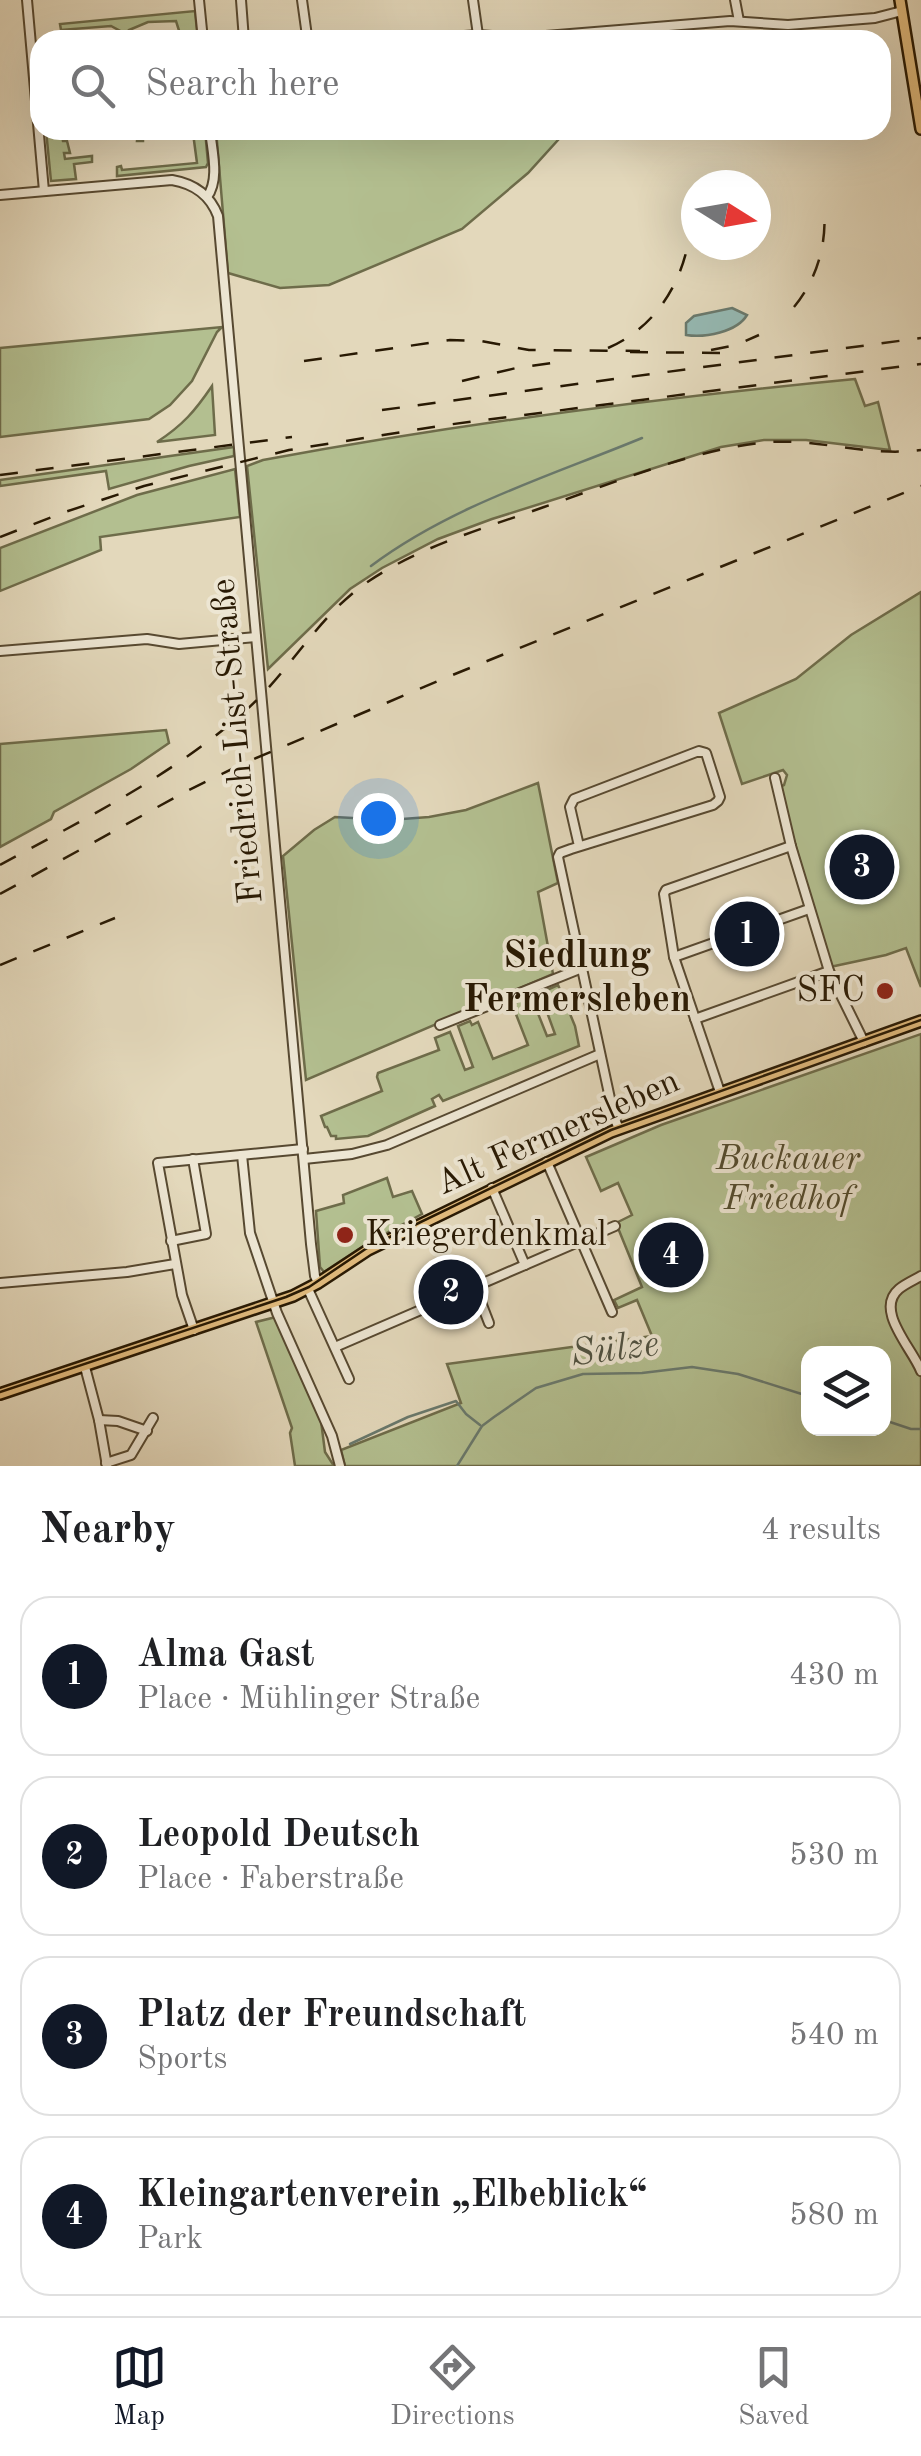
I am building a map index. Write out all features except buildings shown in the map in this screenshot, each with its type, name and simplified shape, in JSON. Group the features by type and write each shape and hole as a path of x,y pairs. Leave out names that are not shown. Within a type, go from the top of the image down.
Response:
{"main road":[{"path":"900,0 921,129"},
{"name":"Alt Fermersleben","path":"0,1394 274,1303 313,1286 368,1250 619,1128 921,1021"}],"street":[{"path":"26,0 30,42"},
{"path":"199,0 202,30"},
{"path":"241,0 243,30"},
{"path":"302,0 307,30"},
{"path":"474,0 477,30"},
{"path":"735,0 739,21"},
{"path":"628,30 739,21 788,25 902,12"},
{"path":"39,140 44,191"},
{"path":"0,195 172,180 191,185 207,196 214,178 211,140"},
{"name":"Friedrich-List-Straße","path":"207,196 220,224 313,1286 349,1379"},
{"path":"0,651 146,639 182,644 256,638"},
{"path":"575,848 570,807 574,799 698,750 706,753 720,797 718,802 560,853 558,858 619,1128"},
{"path":"774,778 829,971 864,1042"},
{"path":"720,1092 674,957 665,892 791,846"},
{"path":"674,957 809,909"},
{"path":"440,1026 582,968"},
{"path":"695,1019 829,971"},
{"path":"194,1330 175,1264 158,1162 242,1155 352,1154 387,1145 600,1054"},
{"path":"242,1155 250,1233 274,1303 332,1436 340,1466"},
{"path":"171,1241 206,1234 193,1159"},
{"path":"547,1162 612,1312"},
{"path":"492,1188 525,1265"},
{"path":"335,1348 614,1226"},
{"path":"0,1283 175,1264"},
{"path":"921,1276 896,1290 890,1306 890,1317 921,1371"},
{"path":"474,1287 490,1323"},
{"path":"85,1366 107,1464 131,1454 153,1418"},
{"path":"100,1420 118,1421 146,1431"}],"green space":[{"path":"195,11 197,30 179,30 176,21 148,22 129,30 111,26 61,30 60,24"},
{"path":"47,140 67,141 70,153 64,153 65,159 92,156 92,162 74,164 76,179 51,181"},
{"path":"194,140 206,140 206,167 117,176 117,167 121,166 122,170 197,163"},
{"path":"217,140 558,140 528,173 462,229 329,285 280,288 228,273"},
{"path":"222,327 192,381 170,405 149,419 0,437 0,348"},
{"path":"855,379 865,406 878,402 890,450 806,440 764,440 721,447 492,519 438,539 350,589 268,669 247,466 263,460 484,424 632,403"},
{"path":"212,386 215,435 157,442 188,417"},
{"path":"234,447 234,456 109,489 106,471 0,486 0,480"},
{"path":"235,469 240,517 100,537 101,550 0,591 0,548 137,495"},
{"path":"921,592 921,987 906,948 830,967 779,787 784,785 787,775 783,770 742,784 719,713 796,679 851,635"},
{"path":"166,730 169,743 0,847 0,744"},
{"path":"538,783 558,883 538,892 553,974 306,1080 283,856 335,817 429,817 466,810"},
{"path":"558,985 579,1046 443,1101 439,1095 432,1099 435,1106 368,1136 336,1139 325,1127 321,1116 382,1091 378,1073 439,1050 435,1038 450,1032 465,1070 473,1067 458,1026 470,1021 472,1025 478,1022 493,1059 528,1045 512,1004 531,996 547,1036 555,1034 540,993"},
{"name":"Buckauer Friedhof","path":"921,1034 921,1466 345,1466 341,1450 461,1403 447,1364 652,1336 637,1300 618,1308 614,1300 642,1287 616,1223 632,1215 618,1183 601,1191 586,1157 661,1125"},
{"path":"387,1178 393,1197 412,1191 422,1214 324,1272 320,1267 316,1211 344,1203 343,1195"},
{"path":"276,1317 321,1421 325,1452 334,1466 295,1466 292,1428 256,1322"}],"water":[{"path":"732,308 747,315 736,326 702,336 686,335 686,323 694,316"}],"waterway":[{"path":"371,566 468,509 642,438"},
{"name":"Sülze","path":"457,1466 482,1426 494,1417 536,1388 583,1374 692,1367 738,1374 801,1394"},
{"path":"350,1444 408,1417 456,1401 480,1425"},
{"name":"Sülze","path":"891,1422 921,1429"}],"tram line":[{"path":"0,1392 286,1297 309,1287 367,1248 611,1130 921,1020"}],"railway":[{"path":"794,307 819,261 824,209"},
{"path":"608,348 642,327 656,313 684,260"},
{"path":"711,350 759,335"},
{"path":"382,410 921,338"},
{"path":"304,361 450,340 529,350 640,351"},
{"path":"630,352 725,353"},
{"path":"462,381 566,361"},
{"path":"0,537 144,486 289,450 446,425 921,364"},
{"path":"0,475 292,437"},
{"path":"0,865 126,795 216,735 260,696 351,595 389,569 432,548 656,468 743,445 789,442 882,451 921,450"},
{"path":"0,894 242,764 921,486"},
{"path":"0,965 115,918"}],"place":[{"name":"Platz der Freundschaft","path":"862,867"},
{"name":"Alma Gast","path":"747,934"},
{"name":"SFC","path":"885,991"},
{"name":"Kriegerdenkmal","path":"345,1235"},
{"name":"Kleingartenverein „Elbeblick“","path":"671,1255"},
{"name":"Leopold Deutsch","path":"451,1292"}],"district":[{"name":"Siedlung Fermersleben","path":"577,979"}]}
